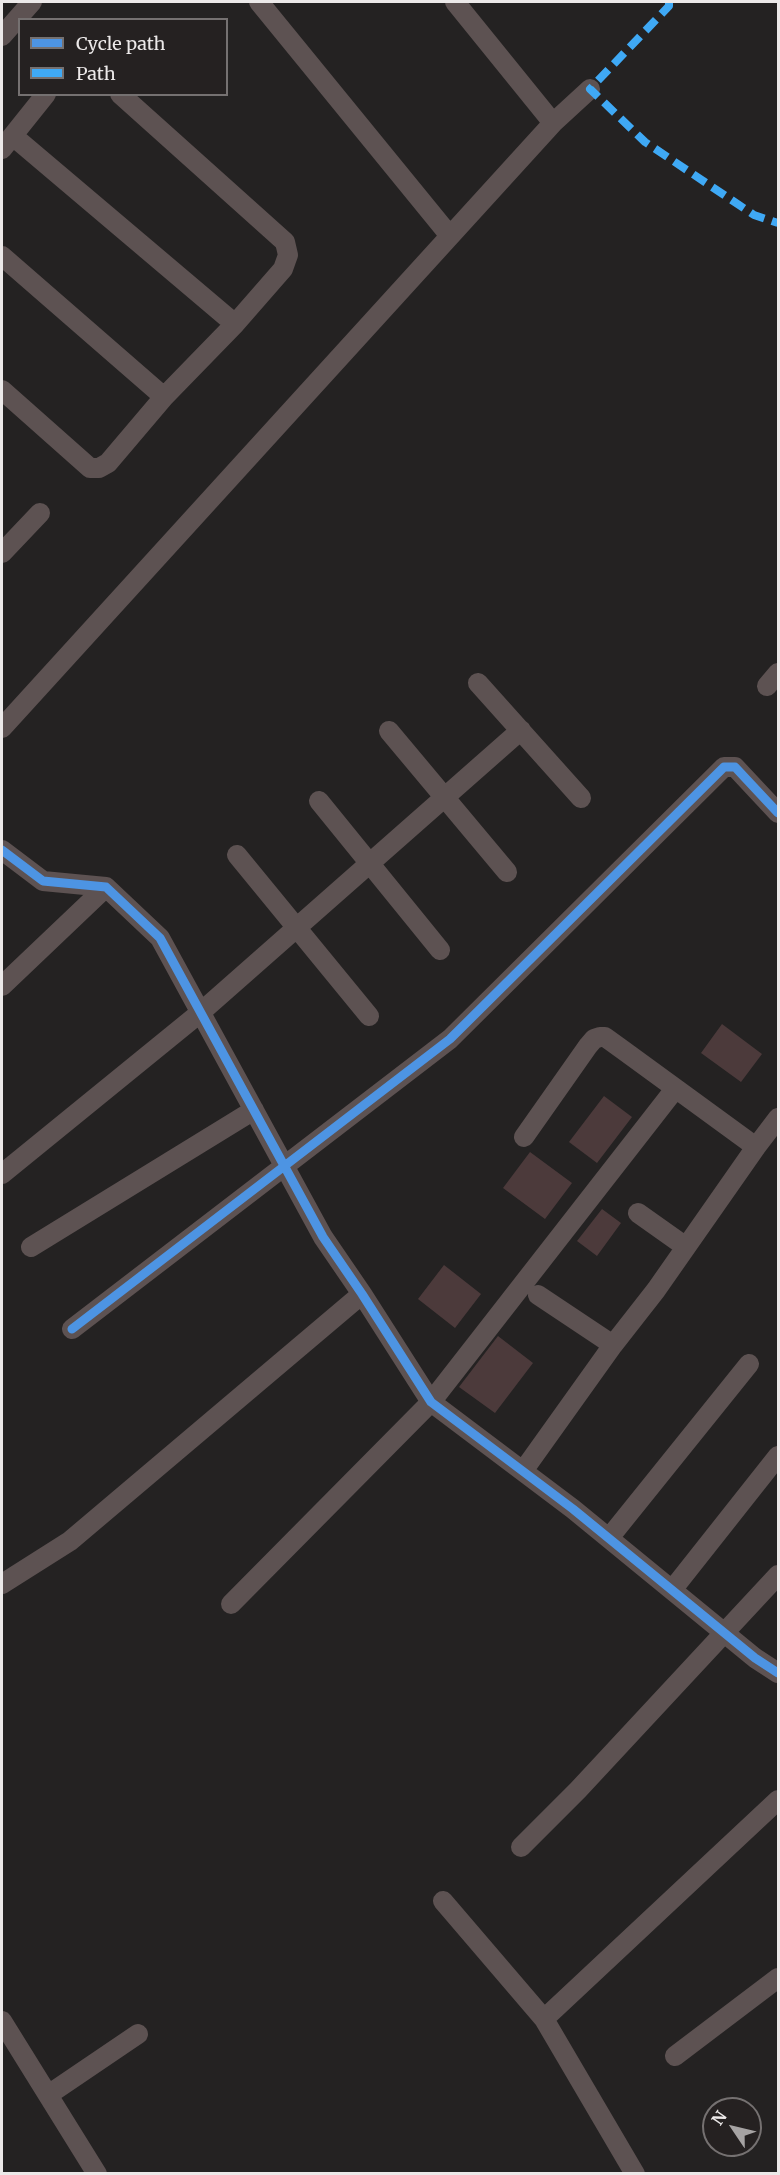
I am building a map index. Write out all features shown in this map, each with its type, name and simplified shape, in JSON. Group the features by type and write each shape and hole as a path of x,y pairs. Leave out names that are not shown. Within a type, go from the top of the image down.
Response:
{"street":[{"path":"2,36 32,2"},
{"path":"259,2 450,236"},
{"path":"455,2 554,123"},
{"path":"2,728 450,236 554,123 590,89"},
{"path":"43,96 7,143 235,324"},
{"path":"2,390 90,468 99,468 108,463 164,397 235,324 283,268 288,255 285,242 122,96"},
{"path":"2,256 164,397"},
{"path":"2,553 40,513"},
{"path":"478,683 581,798"},
{"path":"2,1174 201,1012 521,730"},
{"path":"389,731 507,872"},
{"path":"72,1329 285,1168 450,1039 724,767 735,767 778,811"},
{"path":"320,801 440,950"},
{"path":"2,850 44,881 106,888 160,938 323,1238 431,1402 609,1538 755,1658 778,1673"},
{"path":"237,855 369,1016"},
{"path":"2,986 106,888"},
{"path":"524,1137 588,1046 594,1039 605,1037 756,1147"},
{"path":"231,1604 431,1402 675,1089"},
{"path":"31,1247 254,1110"},
{"path":"523,1471 656,1290 778,1118"},
{"path":"638,1212 686,1246"},
{"path":"2,1584 70,1541 362,1294"},
{"path":"538,1295 613,1346"},
{"path":"609,1538 749,1364"},
{"path":"672,1590 778,1456"},
{"path":"521,1847 578,1790 778,1575"},
{"path":"544,2019 778,1800"},
{"path":"443,1901 544,2019 635,2174"},
{"path":"675,2056 778,1978"},
{"path":"2,2021 97,2174"},
{"path":"48,2095 138,2034"}],"building":[{"path":"722,1024 762,1054 741,1082 701,1053"},
{"path":"604,1096 632,1117 597,1163 569,1142"},
{"path":"530,1152 572,1183 545,1219 503,1188"},
{"path":"602,1209 621,1223 597,1256 577,1241"},
{"path":"444,1265 481,1294 455,1328 418,1299"},
{"path":"498,1336 533,1363 495,1413 459,1387"}],"marked path":[{"path":"669,2 669,6 590,89 645,142 754,215 778,223"}],"cycle path":[{"path":"72,1329 450,1039 724,767 735,767 778,813"},
{"path":"2,850 43,881 106,887 160,938 323,1237 431,1402 573,1509 755,1658 778,1673"}]}
